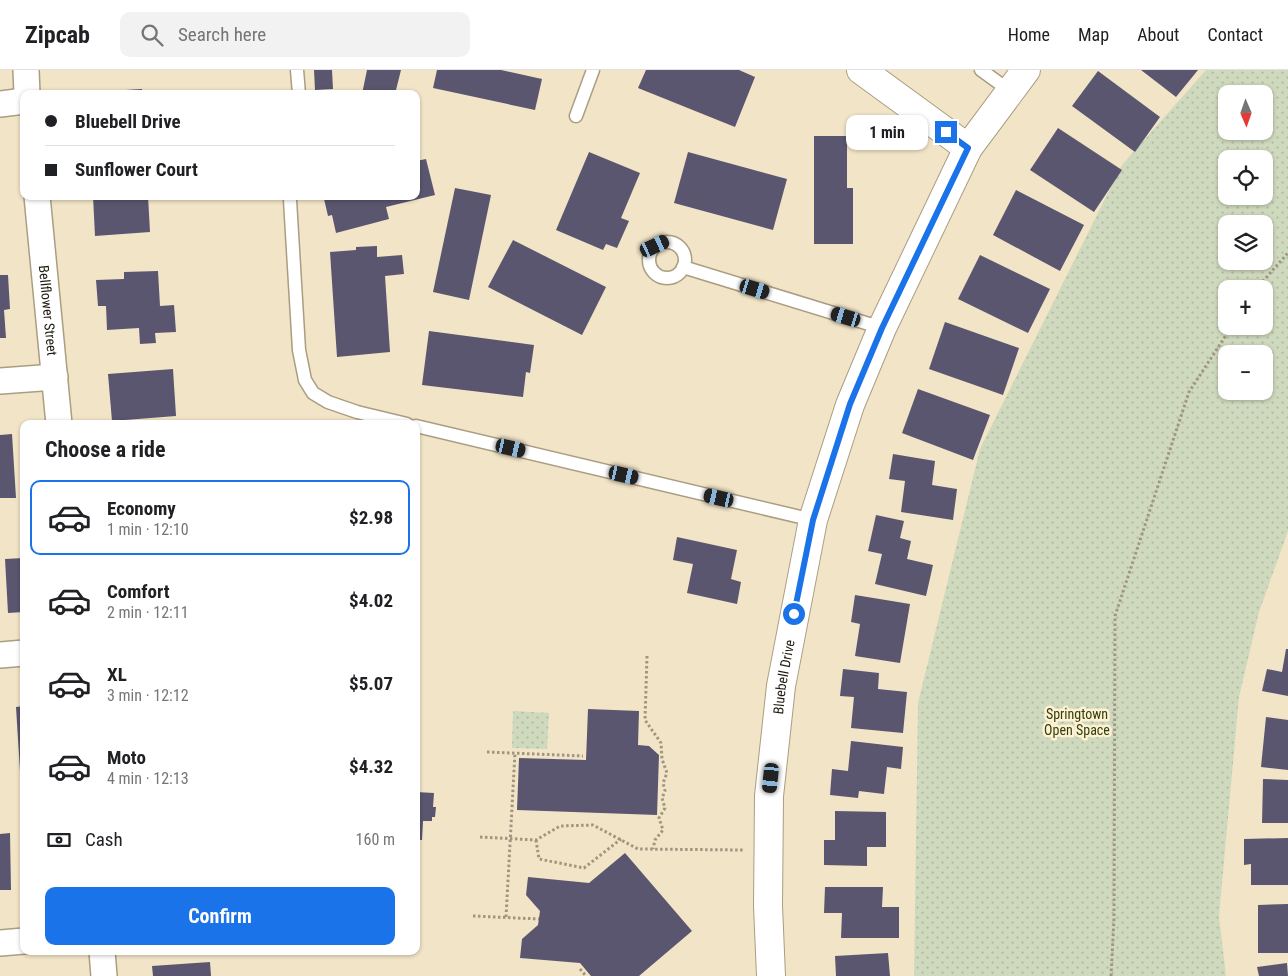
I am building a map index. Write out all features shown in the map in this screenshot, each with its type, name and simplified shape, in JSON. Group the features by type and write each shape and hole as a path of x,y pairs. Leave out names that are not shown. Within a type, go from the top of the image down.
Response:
{"street":[{"path":"26,70 27,90"},
{"path":"861,70 968,148"},
{"name":"Bluebell Drive","path":"771,976 768,906 770,796 781,686 813,520 850,404 882,328 968,148 1018,81"},
{"path":"0,104 20,102"},
{"name":"Bellflower Street","path":"37,200 59,420"},
{"path":"0,381 55,377"},
{"path":"0,655 20,653"},
{"path":"0,943 20,941"},
{"path":"102,955 104,976"}],"lane":[{"path":"297,70 299,90"},
{"path":"576,116 593,70"},
{"path":"981,70 1018,81"},
{"path":"290,200 299,350 305,380 313,393 328,402 357,412 390,420"},
{"path":"683,267 882,328"},
{"path":"420,427 813,520"}],"path":[{"path":"1264,280 1288,253"},
{"path":"1110,976 1114,919 1115,616 1189,392 1226,335"},
{"path":"647,656 645,720 661,743 662,759 667,774 663,783 665,791 662,798 665,808 659,818 663,830 655,840 653,849"},
{"path":"487,752 584,756"},
{"path":"506,917 512,839 515,753"},
{"path":"480,837 536,840 560,826 593,825 638,849 769,851"},
{"path":"536,840 539,859 584,868 621,839"},
{"path":"473,916 539,919"},
{"path":"580,969 586,976"}],"green space":[{"name":"Springtown Open Space","path":"1206,70 1288,70 1288,531 1259,612 1239,697 1219,916 1226,976 914,976 918,703 980,449 1122,165"},
{"path":"513,711 549,713 547,749 512,748"}],"building":[{"path":"314,70 332,70 333,89 315,90"},
{"path":"367,70 401,70 396,90 363,90"},
{"path":"437,70 501,70 542,79 535,110 433,88"},
{"path":"646,70 739,70 755,77 735,127 638,88"},
{"path":"1141,70 1198,70 1176,97"},
{"path":"1098,71 1160,117 1135,152 1072,106"},
{"path":"1058,128 1122,170 1094,212 1030,170"},
{"path":"814,136 847,136 847,188 853,188 853,244 814,244"},
{"path":"589,152 640,173 621,218 629,221 617,248 606,244 603,250 556,230"},
{"path":"688,152 787,179 773,230 674,203"},
{"path":"426,159 435,195 420,199 420,160"},
{"path":"455,188 491,195 469,300 433,292"},
{"path":"1016,190 1084,225 1060,271 993,235"},
{"path":"93,200 148,200 150,232 95,236"},
{"path":"324,200 415,200 386,207 389,219 336,233 332,215 328,216"},
{"path":"513,240 606,287 582,335 488,287"},
{"path":"377,246 377,257 402,255 404,274 385,276 390,352 337,357 330,252 356,250 356,247"},
{"path":"980,255 1050,289 1028,333 958,299"},
{"path":"158,271 160,306 174,305 176,332 155,333 156,343 140,344 139,328 107,330 106,306 98,306 96,280 124,279 124,272"},
{"path":"0,275 8,275 10,309 4,310 6,338 0,338"},
{"path":"945,322 1019,348 1003,395 929,369"},
{"path":"429,331 534,345 530,373 526,372 523,397 422,385"},
{"path":"173,369 176,416 112,420 108,374"},
{"path":"918,389 990,415 973,460 902,433"},
{"path":"12,434 16,498 0,498 0,435"},
{"path":"893,454 935,461 932,485 957,489 953,520 901,512 905,481 889,479"},
{"path":"876,515 904,521 900,538 911,541 907,559 933,565 926,596 875,584 882,554 868,551"},
{"path":"677,537 737,550 731,579 741,582 737,604 687,593 693,564 673,560"},
{"path":"20,558 20,612 8,613 5,559"},
{"path":"855,595 910,604 900,663 855,656 860,624 851,622"},
{"path":"1286,649 1288,649 1288,696 1262,691 1267,669 1282,672"},
{"path":"843,669 879,673 878,689 907,692 903,733 851,728 854,697 840,696"},
{"path":"20,706 20,771 16,707"},
{"path":"588,709 639,711 638,745 649,746 659,755 657,815 517,810 519,758 586,760"},
{"path":"1266,717 1288,720 1288,770 1261,767"},
{"path":"851,741 903,747 901,769 887,767 884,794 859,791 858,798 830,795 832,769 848,771"},
{"path":"1263,779 1288,780 1288,823 1262,823"},
{"path":"420,792 434,793 433,807 436,807 435,817 432,817 432,821 423,821 422,840 420,840"},
{"path":"835,811 886,812 886,847 867,847 867,866 824,865 824,840 835,840"},
{"path":"10,833 11,890 0,890 0,834"},
{"path":"1288,838 1288,885 1251,885 1251,864 1244,865 1244,839"},
{"path":"625,853 692,931 639,976 591,976 580,963 520,958 522,939 538,925 540,911 526,895 528,877 589,883"},
{"path":"825,887 883,887 882,907 899,907 899,938 841,938 842,913 824,913"},
{"path":"1288,904 1288,953 1258,953 1258,905"},
{"path":"888,953 890,976 836,976 835,956"},
{"path":"210,962 211,976 153,976 152,966"},
{"path":"1287,963 1288,976 1259,976 1257,967"}],"route":[{"path":"794,614 813,520 850,404 882,328 968,148 946,132"}]}
